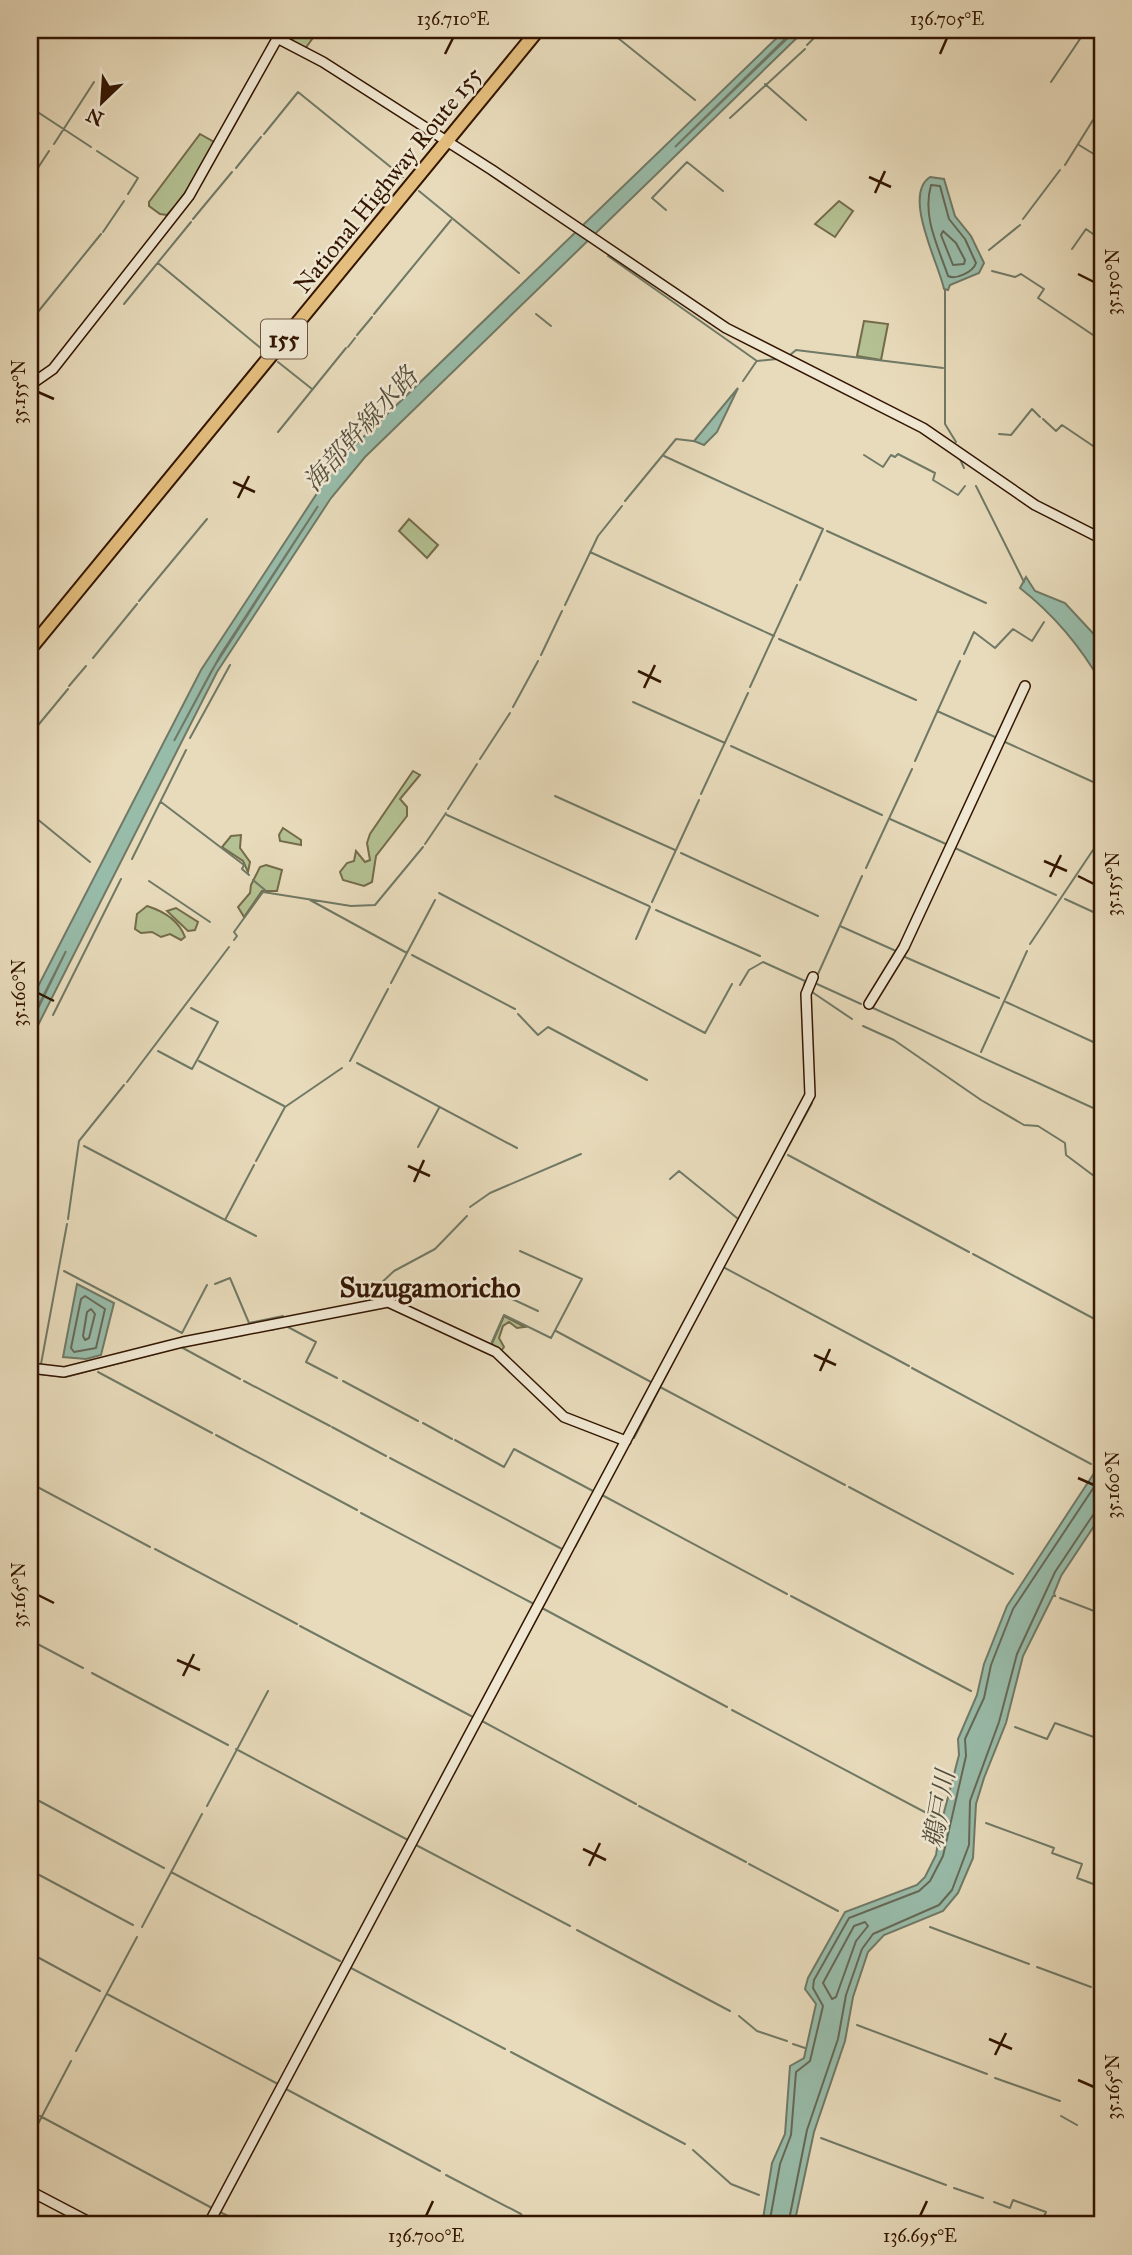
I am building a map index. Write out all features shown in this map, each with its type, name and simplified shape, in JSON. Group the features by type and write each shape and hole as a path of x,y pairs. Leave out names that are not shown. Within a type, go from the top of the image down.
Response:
{"highway":[{"name":"National Highway Route 155","path":"30,649 538,30"}],"street":[{"path":"30,385 53,369 189,196 280,34 579,227 726,328 923,428 1035,505 1102,539"},
{"path":"869,1004 904,947 1025,686"},
{"path":"208,2225 810,1095 806,994 813,977"},
{"path":"30,1368 64,1372 183,1342 388,1302 496,1352 564,1417 626,1441"},
{"path":"30,2191 94,2225"}],"shaded area":[{"path":"289,30 317,32 305,49 293,41"},
{"path":"200,134 214,142 209,152 181,198 167,215 160,214 149,206 149,202"},
{"path":"839,201 853,211 835,237 815,224"},
{"path":"864,321 888,324 881,360 857,356"},
{"path":"409,519 438,545 427,558 399,531"},
{"path":"413,771 420,775 400,799 407,807 407,816 376,856 372,882 364,886 343,880 340,872 347,863 354,861 356,851 365,862 370,860 367,843 370,834"},
{"path":"283,828 301,840 301,845 280,841 279,835"},
{"path":"241,835 240,848 250,862 248,872 243,861 222,847 231,836"},
{"path":"266,865 282,870 277,891 262,891 244,917 238,907 250,893 260,867"},
{"path":"147,906 170,917 185,937 181,940 170,934 161,937 152,932 141,933 135,929 137,914"},
{"path":"176,908 198,922 195,930 188,931 167,911"},
{"path":"504,1316 525,1327 517,1328 509,1322 503,1326 499,1338 504,1347 501,1351 491,1346"}],"water":[{"path":"785,30 794,30 675,147 796,30 805,30 365,457 331,498 217,672 30,1041 30,1025 66,951 30,1022 30,1002 201,670 329,475 351,449","holes":["318,506 214,667 221,654"]},
{"path":"930,177 944,179 955,216 971,236 984,263 979,273 950,285 948,290 944,289 921,214 922,186"},
{"path":"738,388 717,432 704,445 694,441"},
{"path":"1026,577 1035,591 1065,603 1102,643 1102,684 1066,632 1020,588"},
{"path":"77,1284 114,1303 101,1355 86,1359 63,1357"},
{"path":"1102,1461 1102,1514 1061,1576 1055,1596 1023,1656 1006,1723 976,1804 973,1858 958,1893 943,1911 884,1935 868,1952 853,1997 845,2041 814,2132 794,2225 762,2225 772,2163 785,2134 790,2066 804,2058 816,2004 805,1989 808,1978 845,1912 917,1885 925,1877 936,1855 959,1755 958,1739 977,1695 984,1664 1007,1606"}],"waterway":[{"path":"608,30 695,100"},
{"path":"807,45 822,30"},
{"path":"1085,30 1102,42"},
{"path":"1051,82 1080,39"},
{"path":"730,118 805,49"},
{"path":"54,144 94,82"},
{"path":"765,84 806,120"},
{"path":"264,134 298,92 403,177"},
{"path":"33,109 91,147"},
{"path":"1098,117 1102,111"},
{"path":"1065,165 1093,120"},
{"path":"236,168 261,137"},
{"path":"1079,145 1102,159"},
{"path":"30,180 49,151"},
{"path":"97,151 138,178 128,194"},
{"path":"666,210 652,198 687,162 723,191"},
{"path":"1023,219 1060,170"},
{"path":"193,219 232,172"},
{"path":"419,191 519,273"},
{"path":"103,232 124,201"},
{"path":"374,314 451,220"},
{"path":"124,304 191,222"},
{"path":"989,250 1020,225"},
{"path":"1072,249 1086,229 1100,239 1102,237"},
{"path":"33,318 101,234"},
{"path":"608,256 757,361 777,359"},
{"path":"158,263 263,350"},
{"path":"992,271 1015,277 1021,274 1044,289 1038,298 1102,341"},
{"path":"945,290 945,424 956,442"},
{"path":"536,314 551,326"},
{"path":"357,335 372,317"},
{"path":"348,347 355,338"},
{"path":"278,432 346,348"},
{"path":"790,355 796,350 943,368"},
{"path":"278,362 312,389"},
{"path":"743,381 756,362"},
{"path":"999,434 1011,435 1032,409 1040,417"},
{"path":"1043,419 1056,431 1062,425 1102,452"},
{"path":"625,501 676,439 693,441"},
{"path":"864,455 883,467 891,455 895,457 898,454 935,473 933,480 958,495 965,486"},
{"path":"664,456 823,529 800,580"},
{"path":"960,459 964,468"},
{"path":"976,486 1024,582"},
{"path":"565,605 598,536 622,506"},
{"path":"139,601 207,519"},
{"path":"827,531 986,603"},
{"path":"590,552 774,636"},
{"path":"750,687 797,585"},
{"path":"93,658 137,604"},
{"path":"541,655 562,611"},
{"path":"964,654 974,632 995,648 1013,629 1032,641 1044,622"},
{"path":"779,639 916,700"},
{"path":"513,707 538,661"},
{"path":"915,761 960,661"},
{"path":"190,738 230,665"},
{"path":"69,686 86,666"},
{"path":"30,735 68,689"},
{"path":"701,794 748,693"},
{"path":"633,702 725,743"},
{"path":"937,711 995,737"},
{"path":"480,759 510,713"},
{"path":"1005,742 1102,786"},
{"path":"731,746 882,815"},
{"path":"132,859 186,750"},
{"path":"448,809 477,764"},
{"path":"866,868 912,769"},
{"path":"555,796 675,850"},
{"path":"652,902 699,800"},
{"path":"161,802 244,865 242,869 249,875"},
{"path":"30,813 34,816"},
{"path":"425,844 446,813"},
{"path":"447,815 649,906"},
{"path":"36,818 90,862"},
{"path":"890,819 946,844"},
{"path":"1096,844 1102,836"},
{"path":"234,940 237,936 234,932 263,892 351,906 375,905 423,847"},
{"path":"955,848 1056,895"},
{"path":"1030,944 1093,850"},
{"path":"681,853 818,916"},
{"path":"818,974 862,876"},
{"path":"53,1015 121,879"},
{"path":"253,880 265,890"},
{"path":"149,881 210,922"},
{"path":"439,893 705,1033 732,984"},
{"path":"1065,899 1102,916"},
{"path":"310,900 407,953"},
{"path":"391,983 435,900"},
{"path":"636,939 650,907"},
{"path":"656,910 760,956"},
{"path":"840,926 896,951"},
{"path":"127,1082 229,947"},
{"path":"981,1052 1027,951"},
{"path":"412,955 515,1009"},
{"path":"905,957 999,998"},
{"path":"740,985 749,970 763,962 805,981 804,987"},
{"path":"817,984 861,1004"},
{"path":"350,1061 388,989"},
{"path":"812,992 852,1019"},
{"path":"1006,1002 1102,1046"},
{"path":"158,1051 192,1069 218,1022 191,1008"},
{"path":"873,1008 1102,1112"},
{"path":"518,1014 538,1035 548,1027 647,1080"},
{"path":"863,1026 894,1040 981,1100 1024,1125 1038,1126 1065,1143 1066,1155 1102,1182"},
{"path":"199,1061 284,1106"},
{"path":"357,1063 517,1148"},
{"path":"256,1161 285,1107 342,1068"},
{"path":"68,1219 79,1141 124,1085"},
{"path":"756,1206 812,1103"},
{"path":"418,1147 439,1108"},
{"path":"84,1146 225,1220"},
{"path":"470,1207 490,1193 581,1154"},
{"path":"788,1155 969,1252"},
{"path":"254,1165 225,1220 256,1236"},
{"path":"670,1179 679,1171 737,1218"},
{"path":"378,1286 394,1271 435,1249 467,1216"},
{"path":"41,1364 67,1224"},
{"path":"491,1344 504,1315 551,1338 582,1279 520,1251"},
{"path":"973,1254 1102,1323"},
{"path":"725,1268 909,1366"},
{"path":"64,1271 182,1333 207,1285"},
{"path":"692,1325 718,1277"},
{"path":"215,1284 230,1278 249,1323 283,1316"},
{"path":"497,1278 510,1298 538,1311"},
{"path":"376,1309 385,1307"},
{"path":"288,1327 316,1342 306,1362 337,1378"},
{"path":"271,1330 279,1328"},
{"path":"556,1331 651,1382"},
{"path":"634,1438 688,1333"},
{"path":"190,1345 244,1335"},
{"path":"31,1373 65,1377 181,1347 240,1379"},
{"path":"912,1368 1091,1464"},
{"path":"98,1372 212,1433"},
{"path":"244,1381 330,1426"},
{"path":"343,1381 418,1421"},
{"path":"660,1387 845,1485"},
{"path":"423,1423 452,1439"},
{"path":"332,1427 386,1456"},
{"path":"216,1435 357,1510"},
{"path":"455,1440 504,1467 514,1449 593,1491"},
{"path":"390,1458 562,1549"},
{"path":"30,1483 150,1547"},
{"path":"575,1547 608,1484"},
{"path":"849,1487 1013,1574"},
{"path":"602,1495 787,1594"},
{"path":"361,1513 534,1604"},
{"path":"155,1549 297,1624"},
{"path":"515,1659 570,1556"},
{"path":"791,1596 971,1691"},
{"path":"1060,1598 1102,1614"},
{"path":"542,1608 727,1707"},
{"path":"300,1626 473,1717"},
{"path":"30,1640 83,1668"},
{"path":"92,1673 228,1745"},
{"path":"207,1806 268,1691"},
{"name":"鵜戸川","path":"732,1710 936,1818"},
{"path":"482,1721 636,1804"},
{"path":"1015,1727 1047,1739 1055,1723 1102,1740"},
{"path":"236,1749 408,1840"},
{"path":"30,1796 164,1868"},
{"path":"639,1806 746,1862"},
{"path":"142,1927 202,1814"},
{"path":"986,1823 1054,1848 1052,1853 1082,1864 1077,1878 1096,1885"},
{"path":"416,1845 570,1926"},
{"path":"749,1864 838,1911"},
{"path":"30,1870 133,1925"},
{"path":"171,1872 340,1961"},
{"path":"930,1927 1029,1964"},
{"path":"577,1930 730,2011"},
{"path":"76,2051 137,1937"},
{"path":"30,1953 100,1991"},
{"path":"1037,1967 1091,1987"},
{"path":"351,1968 505,2049"},
{"path":"107,1994 276,2083"},
{"path":"739,2016 757,2031 787,2041"},
{"path":"857,2025 987,2074"},
{"path":"793,2044 805,2048"},
{"path":"511,2052 685,2144"},
{"path":"30,2139 71,2061"},
{"path":"995,2078 1060,2101"},
{"path":"286,2089 440,2171"},
{"path":"30,2111 35,2114"},
{"path":"40,2116 212,2208"},
{"path":"1061,2116 1077,2125"},
{"path":"821,2138 946,2185"},
{"path":"693,2150 731,2184 759,2195"},
{"path":"446,2175 521,2214 526,2223 532,2225"},
{"path":"954,2188 983,2198"},
{"path":"994,2202 1010,2208 1013,2200 1046,2212 1042,2221 1054,2225"},
{"path":"220,2212 246,2225"}],"district":[{"name":"Suzugamoricho","path":"430,1287"}],"water label":[{"name":"海部幹線水路","path":"360,429"}]}
